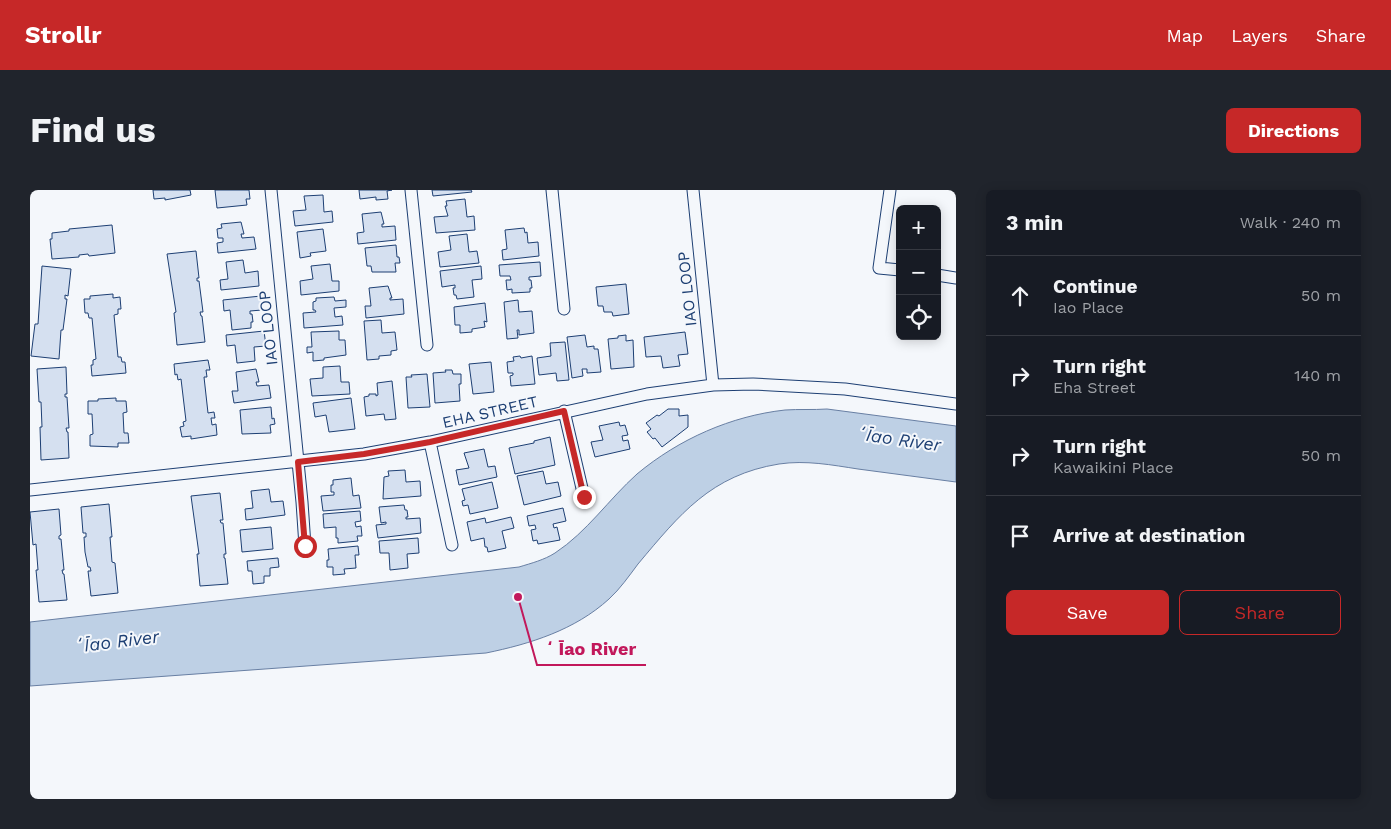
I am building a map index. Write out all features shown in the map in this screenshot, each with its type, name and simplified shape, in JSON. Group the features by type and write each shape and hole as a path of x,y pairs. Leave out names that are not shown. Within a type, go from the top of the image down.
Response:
{"street":[{"name":"IAO LOOP","path":"271,190 270,199 305,546"},
{"path":"411,190 427,345"},
{"path":"552,190 564,309"},
{"name":"IAO LOOP","path":"693,190 713,385"},
{"path":"890,190 879,268 896,270"},
{"path":"941,276 956,278"},
{"name":"EHA STREET","path":"30,490 364,454 430,442 647,394 713,385 753,384 845,389 956,404"},
{"path":"564,411 584,497"},
{"path":"430,442 452,545"}],"water":[{"path":"827,409 956,426 956,482 809,463 779,464 755,469 734,477 716,487 683,513 617,591 596,610 551,634 519,645 486,653 30,686 30,622 519,567 547,558 567,545 637,474 653,461 688,440 706,431 765,413 785,410"}],"building":[{"path":"153,190 190,190 191,195 165,200 165,198 154,199"},
{"path":"215,190 249,190 250,199 246,199 247,205 217,208"},
{"path":"359,190 392,190 387,191 388,199 376,200 376,197 360,199"},
{"path":"432,190 471,190 472,192 433,196"},
{"path":"323,195 324,212 332,211 333,222 295,226 293,211 306,210 304,196"},
{"path":"465,199 467,217 474,216 475,230 436,233 434,217 448,216 445,206 447,206 446,201"},
{"path":"381,212 384,224 382,224 382,227 395,226 396,240 358,244 357,233 364,232 362,214"},
{"path":"241,222 244,234 241,234 242,238 254,237 256,249 218,253 217,243 223,242 223,238 218,238 217,229 222,228 221,224"},
{"path":"112,225 115,253 89,256 88,254 79,255 79,257 52,259 50,239 52,239 52,233 69,231 69,229"},
{"path":"524,228 525,233 527,232 528,243 538,242 539,256 503,260 502,250 507,249 505,230"},
{"path":"323,229 326,251 310,253 311,256 300,258 297,232"},
{"path":"467,234 469,252 477,251 479,263 440,267 438,252 451,250 449,236"},
{"path":"396,245 397,257 399,257 400,263 395,263 396,272 372,272 371,266 367,266 365,248"},
{"path":"196,251 199,278 197,278 197,281 199,281 203,312 200,312 205,342 177,345 174,313 176,312 167,254"},
{"path":"243,260 245,273 258,271 259,286 221,290 220,280 228,279 226,262"},
{"path":"540,262 541,276 529,277 532,288 530,288 530,292 512,293 512,289 507,290 506,280 511,280 510,276 500,276 499,265"},
{"path":"330,264 332,281 339,281 339,291 301,295 300,281 313,279 311,266"},
{"path":"42,266 71,269 68,296 65,295 65,299 67,299 63,330 61,330 59,359 31,356 35,324 38,324"},
{"path":"481,266 482,279 472,280 474,297 457,299 453,288 455,288 455,285 442,287 440,271"},
{"path":"626,284 629,314 613,316 612,312 604,312 603,306 598,306 596,287"},
{"path":"388,286 392,298 390,300 403,299 404,314 366,318 365,306 371,306 369,288"},
{"path":"113,294 113,298 120,297 121,309 118,309 118,314 114,315 118,357 121,357 122,362 125,362 126,373 92,376 91,365 93,365 93,360 96,359 92,318 89,318 88,313 85,313 84,299 90,299 90,296"},
{"path":"261,296 262,310 250,311 253,322 251,322 251,328 232,330 230,310 224,311 223,300"},
{"path":"334,297 335,301 346,300 346,307 334,308 335,317 342,316 343,325 304,328 303,313 316,312 313,310 313,302 316,301 316,298"},
{"path":"518,300 519,312 532,311 534,333 519,335 519,330 517,330 518,338 507,339 504,302"},
{"path":"485,303 487,322 484,321 485,327 472,329 472,332 460,333 460,325 455,325 454,307"},
{"path":"381,320 382,333 395,332 397,350 391,351 391,355 379,356 379,359 367,360 364,321"},
{"path":"264,331 266,346 254,347 255,361 237,363 235,345 227,346 226,335"},
{"path":"339,331 339,340 345,340 346,355 313,361 313,352 307,353 307,347 312,347 311,332"},
{"path":"685,332 688,354 678,355 680,366 663,368 661,356 646,357 644,337"},
{"path":"585,335 587,347 594,346 594,349 598,349 601,372 587,373 587,369 582,369 583,376 572,378 567,337"},
{"path":"626,335 626,341 633,340 634,367 611,369 608,339"},
{"path":"565,342 569,380 557,381 556,373 539,375 537,358 551,356 550,343"},
{"path":"520,356 521,358 532,356 535,384 511,386 510,376 513,373 508,373 507,362 514,361 513,357"},
{"path":"208,360 210,370 206,370 207,377 204,377 208,413 214,412 215,418 211,418 212,425 216,424 217,435 191,439 191,436 182,437 180,427 184,426 183,422 186,421 181,379 178,380 177,374 175,375 174,364"},
{"path":"491,362 494,392 473,394 469,364"},
{"path":"340,366 341,382 349,382 350,394 312,396 310,379 323,378 323,367"},
{"path":"66,367 67,394 65,394 65,397 67,397 69,428 66,428 68,432 69,458 41,460 41,402 39,402 37,369"},
{"path":"256,369 259,382 256,382 257,386 269,385 271,398 234,403 232,391 238,391 236,372"},
{"path":"445,370 452,370 453,374 461,374 461,384 459,384 460,401 435,403 433,373 446,372"},
{"path":"427,374 430,407 408,408 406,377"},
{"path":"392,381 396,419 385,420 384,414 366,416 364,397 369,396 369,394 378,395 377,383"},
{"path":"116,398 116,401 126,401 127,412 123,413 124,433 128,433 129,443 118,443 118,447 90,446 90,435 93,434 92,414 88,414 88,401"},
{"path":"351,398 355,429 329,432 326,415 315,417 313,403"},
{"path":"271,407 272,419 274,418 275,424 270,425 271,433 242,434 240,410"},
{"path":"668,409 679,409 679,416 688,415 688,427 662,447 647,432 651,429 646,423"},
{"path":"619,422 620,426 625,425 628,435 622,436 623,441 628,440 630,449 595,457 591,442 603,440 599,426"},
{"path":"550,437 555,465 515,474 509,448 534,443 534,441"},
{"path":"484,449 488,467 495,466 497,477 459,485 456,470 469,468 464,453"},
{"path":"405,470 406,482 420,481 421,496 383,499 384,477 389,476 388,471"},
{"path":"543,471 546,484 558,482 561,496 524,505 517,476"},
{"path":"351,478 353,496 359,495 361,508 323,511 321,496 334,495 334,492 331,492 333,480"},
{"path":"492,482 498,508 470,514 468,505 463,506 462,501 465,500 462,489"},
{"path":"269,489 271,502 283,501 285,515 246,520 245,509 253,508 251,491"},
{"path":"220,493 223,520 220,520 223,523 226,554 224,554 224,558 228,584 200,586 197,554 199,554 191,496"},
{"path":"109,504 112,562 115,563 118,593 91,596 88,571 91,571 90,567 88,567 85,552 84,537 86,537 86,533 83,533 81,507"},
{"path":"404,505 408,517 406,519 420,518 421,533 378,538 376,525 386,524 386,522 381,523 379,507"},
{"path":"563,508 566,521 553,524 554,528 557,527 560,540 538,544 537,540 533,541 531,530 536,529 535,525 529,526 527,516"},
{"path":"59,509 61,535 59,539 61,539 64,570 62,570 67,600 39,602 36,544 33,545 30,512"},
{"path":"360,511 361,521 355,522 356,527 361,526 362,536 357,536 358,541 338,543 336,527 324,528 323,514"},
{"path":"511,517 514,528 502,531 506,548 488,552 487,547 485,547 484,538 471,541 467,522 485,518 486,523"},
{"path":"271,527 273,549 242,552 240,530"},
{"path":"418,538 419,553 407,554 408,568 390,570 389,553 380,553 379,541"},
{"path":"358,546 359,555 355,555 356,568 344,569 345,574 333,575 333,567 327,567 327,560 329,560 328,549"},
{"path":"278,558 279,567 270,568 270,576 264,576 264,583 253,584 252,571 248,571 247,561"}],"place":[{"name":"ʻĪao River","path":"518,597"}],"route":[{"path":"305,546 298,462 364,454 430,442 564,411 584,497"}]}
